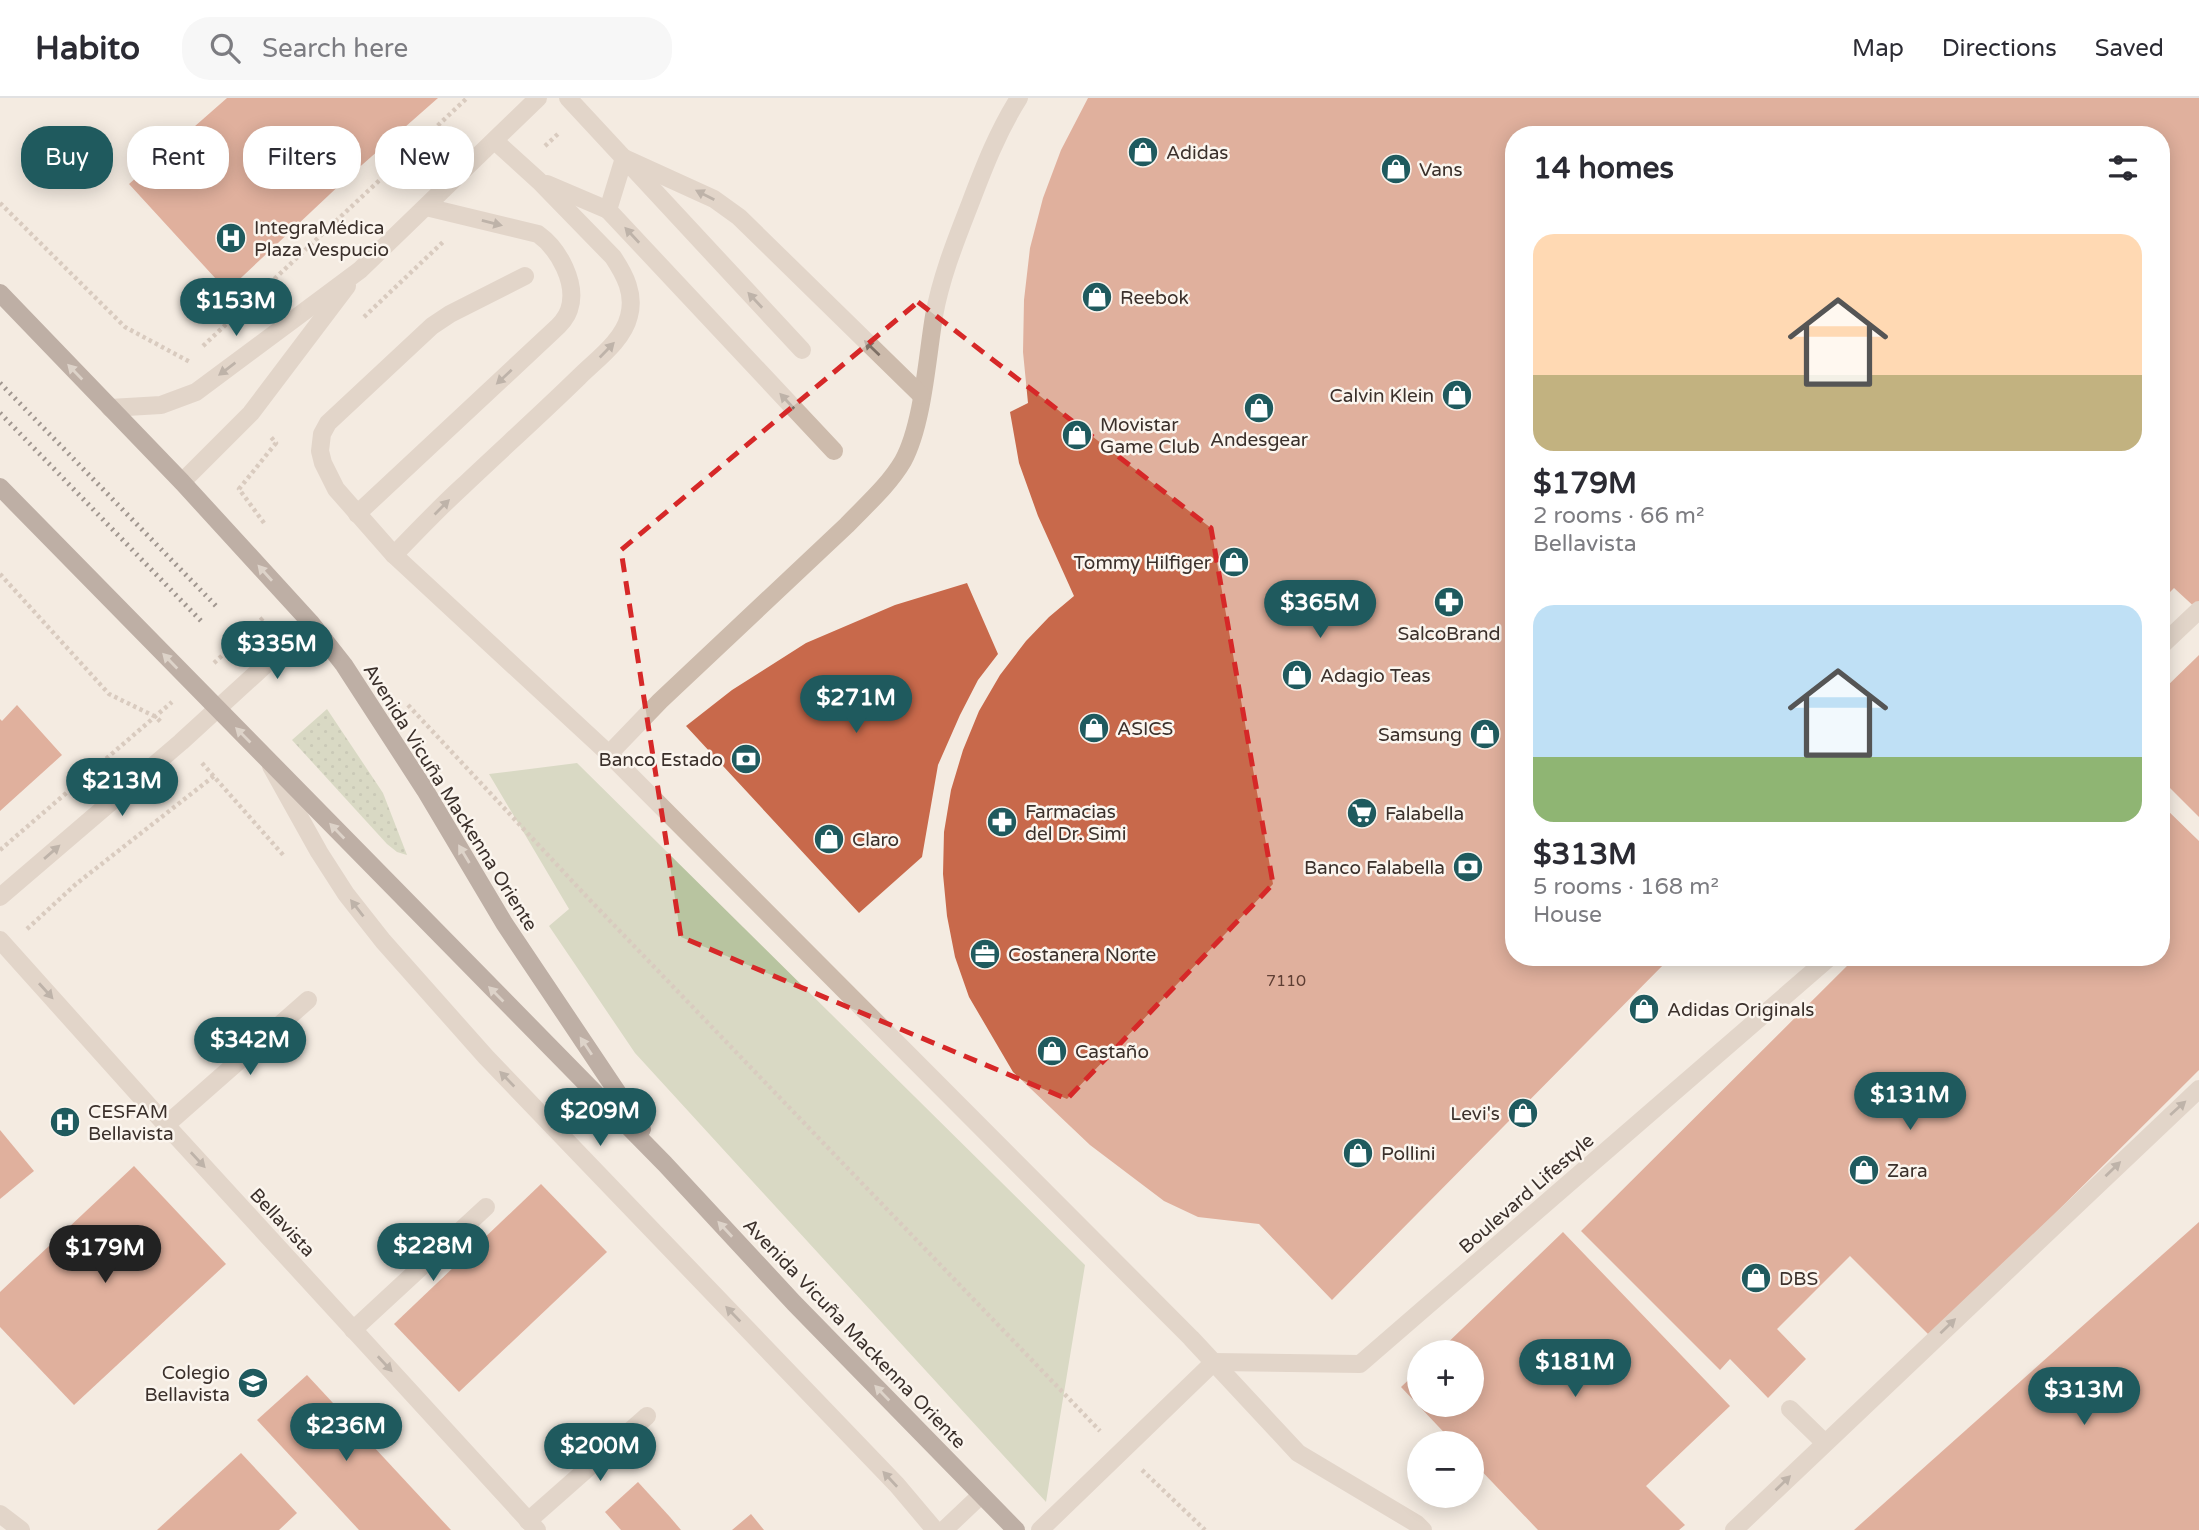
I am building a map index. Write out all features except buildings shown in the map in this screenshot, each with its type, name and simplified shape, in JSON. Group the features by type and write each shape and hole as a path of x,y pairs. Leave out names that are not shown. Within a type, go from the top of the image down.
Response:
{"main road":[{"name":"Avenida Vicuña Mackenna Oriente","path":"0,293 181,482 311,624 344,665 425,790 505,923 665,1164"},
{"name":"Avenida Vicuña Mackenna Oriente","path":"0,487 665,1164 794,1303 1016,1530"}],"street":[{"path":"110,408 161,405 196,392 217,377 360,270 538,98"},
{"path":"568,98 802,350"},
{"path":"609,754 660,701 806,566 875,497 903,460 914,432 935,312 954,246 986,164 1019,98"},
{"path":"394,555 597,360 616,340 629,319 631,293 621,268 613,257 539,181 495,141"},
{"path":"624,158 714,199 739,217 921,396"},
{"path":"608,210 624,158"},
{"path":"539,181 608,210 834,451"},
{"path":"358,514 552,332 568,312 571,290 567,275 555,251 538,234 426,207"},
{"path":"181,482 251,413 360,270"},
{"path":"525,276 432,326 328,423 320,443 323,463 336,489 394,555 609,754 1213,1362 1298,1453 1423,1530"},
{"path":"2170,637 2199,610"},
{"path":"0,897 218,709 311,624"},
{"path":"268,760 319,852 346,894 383,941 486,1056 887,1475 935,1530"},
{"name":"Bellavista","path":"3,944 533,1525"},
{"name":"Boulevard Lifestyle","path":"1213,1362 1360,1364 1820,966"},
{"path":"166,1125 309,1000"},
{"path":"1734,1530 2199,1089"},
{"path":"354,1330 486,1207"},
{"path":"1040,1530 1213,1362"},
{"path":"1790,1409 1825,1443"},
{"path":"533,1525 647,1416"},
{"path":"944,1530 981,1494"},
{"path":"0,1514 21,1530"}],"path":[{"path":"187,361 467,98"},
{"path":"523,166 581,112"},
{"path":"0,203 125,327 217,377"},
{"path":"358,323 469,217"},
{"path":"251,413 276,443 239,489 272,534"},
{"path":"205,671 264,616"},
{"path":"0,850 176,699"},
{"path":"407,703 588,898 1083,1414 1205,1530"},
{"path":"3,944 214,776"}],"highlighted area":[{"path":"918,302 1211,528 1273,884 1067,1099 681,937 621,550"}],"green space":[{"path":"327,709 383,793 407,855 397,852 387,844 292,740"},
{"path":"577,763 1085,1265 1046,1502 635,1053 549,926 569,909 489,774"}],"railway":[{"path":"0,383 218,608"},
{"path":"0,413 203,623"}],"place":[{"name":"Adidas","path":"1143,152"},
{"name":"Vans","path":"1396,169"},
{"name":"IntegraMédica Plaza Vespucio","path":"231,238"},
{"name":"Reebok","path":"1097,297"},
{"name":"Calvin Klein","path":"1457,395"},
{"name":"Andesgear","path":"1259,408"},
{"name":"Movistar Game Club","path":"1077,435"},
{"name":"Tommy Hilfiger","path":"1234,562"},
{"name":"SalcoBrand","path":"1449,602"},
{"name":"Adagio Teas","path":"1297,675"},
{"name":"ASICS","path":"1094,728"},
{"name":"Samsung","path":"1485,734"},
{"name":"Banco Estado","path":"746,759"},
{"name":"Falabella","path":"1362,813"},
{"name":"Farmacias del Dr. Simi","path":"1002,822"},
{"name":"Claro","path":"829,839"},
{"name":"Banco Falabella","path":"1468,867"},
{"name":"Costanera Norte","path":"985,954"},
{"name":"Adidas Originals","path":"1644,1009"},
{"name":"Castaño","path":"1052,1051"},
{"name":"Levi's","path":"1523,1113"},
{"name":"CESFAM Bellavista","path":"65,1122"},
{"name":"Pollini","path":"1358,1153"},
{"name":"Zara","path":"1864,1170"},
{"name":"DBS","path":"1756,1278"},
{"name":"Colegio Bellavista","path":"253,1383"}]}
